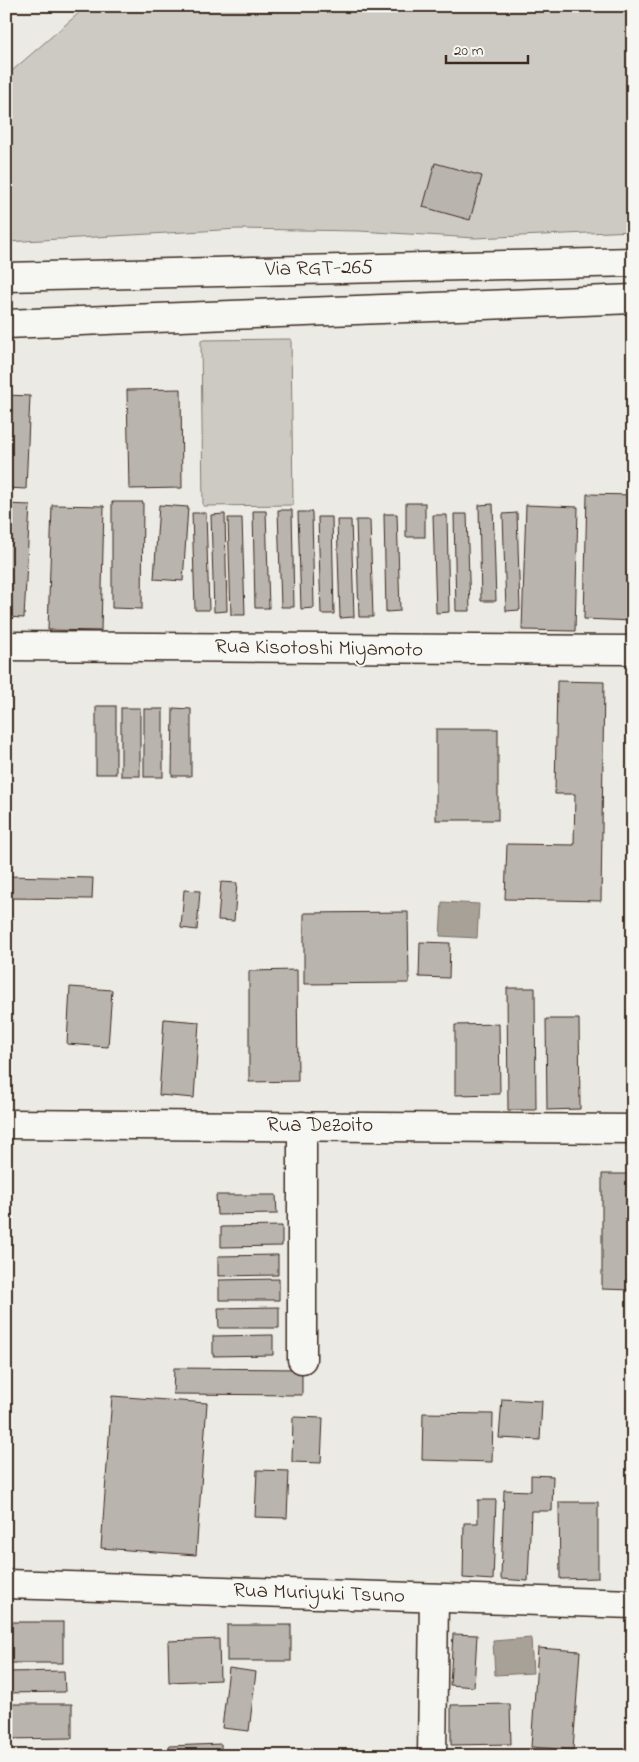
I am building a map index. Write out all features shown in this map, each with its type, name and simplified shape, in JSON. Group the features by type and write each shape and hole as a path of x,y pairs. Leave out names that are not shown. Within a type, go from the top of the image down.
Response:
{"street":[{"name":"Via RGT-265","path":"6,277 633,262"},
{"path":"6,324 633,299"},
{"name":"Rua Kisotoshi Miyamoto","path":"6,646 633,650"},
{"name":"Rua Dezoito","path":"6,1124 633,1128"},
{"path":"302,1126 302,1359"},
{"name":"Rua Muriyuki Tsuno","path":"6,1584 633,1604"},
{"path":"432,1756 434,1598"}],"shaded area":[{"path":"87,6 633,6 633,231 475,238 359,231 239,229 6,242 6,76"},
{"path":"291,339 293,505 203,506 201,340"},
{"path":"442,902 479,904 477,938 440,936"},
{"path":"531,1638 533,1673 495,1675 493,1641"}],"building":[{"path":"435,163 482,176 470,220 423,207"},
{"path":"181,389 182,488 129,489 127,390"},
{"path":"6,395 30,396 26,489 6,488"},
{"path":"587,494 633,495 633,621 584,619"},
{"path":"112,502 143,502 142,609 112,608"},
{"path":"406,503 425,503 425,537 406,537"},
{"path":"6,504 30,505 24,618 6,617"},
{"path":"493,504 496,601 481,601 479,505"},
{"path":"52,505 104,506 101,631 48,630"},
{"path":"159,505 188,507 183,581 154,579"},
{"path":"526,505 578,507 575,631 522,630"},
{"path":"278,510 292,510 294,607 281,607"},
{"path":"253,511 266,511 269,608 255,608"},
{"path":"298,512 312,512 314,608 301,609"},
{"path":"192,513 206,513 209,610 195,610"},
{"path":"517,513 520,610 506,611 503,514"},
{"path":"225,514 227,611 214,612 211,515"},
{"path":"384,514 397,514 400,611 386,612"},
{"path":"454,514 467,514 470,611 456,611"},
{"path":"433,515 447,515 449,612 436,613"},
{"path":"318,517 332,517 334,614 321,614"},
{"path":"228,518 242,518 245,615 231,615"},
{"path":"337,520 351,520 354,617 340,618"},
{"path":"356,520 370,520 373,617 359,617"},
{"path":"557,681 604,682 601,901 505,899 507,844 574,845 575,794 555,794"},
{"path":"96,706 116,706 116,774 96,774"},
{"path":"121,708 140,708 140,776 121,776"},
{"path":"173,708 191,709 191,776 172,776"},
{"path":"144,709 163,709 163,777 144,777"},
{"path":"436,729 498,729 498,820 436,820"},
{"path":"6,876 93,878 92,899 6,898"},
{"path":"221,882 237,883 234,921 218,920"},
{"path":"184,890 200,891 197,930 181,928"},
{"path":"408,912 409,983 304,984 304,913"},
{"path":"420,942 450,943 449,978 419,977"},
{"path":"297,970 298,1081 249,1082 249,971"},
{"path":"70,987 112,990 108,1047 67,1044"},
{"path":"507,988 535,988 536,1110 508,1110"},
{"path":"164,1019 199,1022 194,1098 159,1095"},
{"path":"546,1019 579,1019 580,1109 547,1110"},
{"path":"499,1024 500,1094 455,1095 455,1025"},
{"path":"602,1174 633,1174 633,1290 602,1289"},
{"path":"216,1195 276,1195 277,1214 217,1215"},
{"path":"282,1226 282,1246 221,1247 221,1227"},
{"path":"278,1255 278,1275 218,1276 218,1256"},
{"path":"279,1279 279,1300 219,1300 219,1280"},
{"path":"279,1307 279,1328 219,1328 218,1308"},
{"path":"273,1335 273,1355 213,1356 213,1336"},
{"path":"174,1368 302,1369 302,1395 173,1394"},
{"path":"112,1396 207,1403 196,1555 101,1548"},
{"path":"502,1399 542,1401 540,1440 499,1438"},
{"path":"423,1413 493,1414 492,1462 422,1460"},
{"path":"293,1417 323,1418 321,1463 292,1462"},
{"path":"257,1470 289,1471 287,1518 255,1517"},
{"path":"531,1475 553,1476 552,1511 531,1511 528,1581 501,1579 504,1490 531,1491"},
{"path":"478,1500 496,1500 493,1580 463,1578 464,1523 478,1523"},
{"path":"559,1502 598,1502 598,1578 560,1579"},
{"path":"6,1622 63,1622 63,1663 6,1663"},
{"path":"227,1625 291,1625 291,1661 227,1661"},
{"path":"453,1634 477,1635 474,1687 450,1685"},
{"path":"219,1639 220,1680 169,1682 168,1641"},
{"path":"538,1648 580,1651 573,1750 531,1747"},
{"path":"229,1668 256,1672 249,1731 222,1728"},
{"path":"64,1671 65,1692 6,1693 6,1672"},
{"path":"6,1704 72,1704 72,1738 6,1739"},
{"path":"510,1704 511,1744 451,1745 451,1705"},
{"path":"221,1744 221,1756 170,1756 169,1746"},
{"path":"71,1750 71,1756 30,1756 29,1751"}]}
